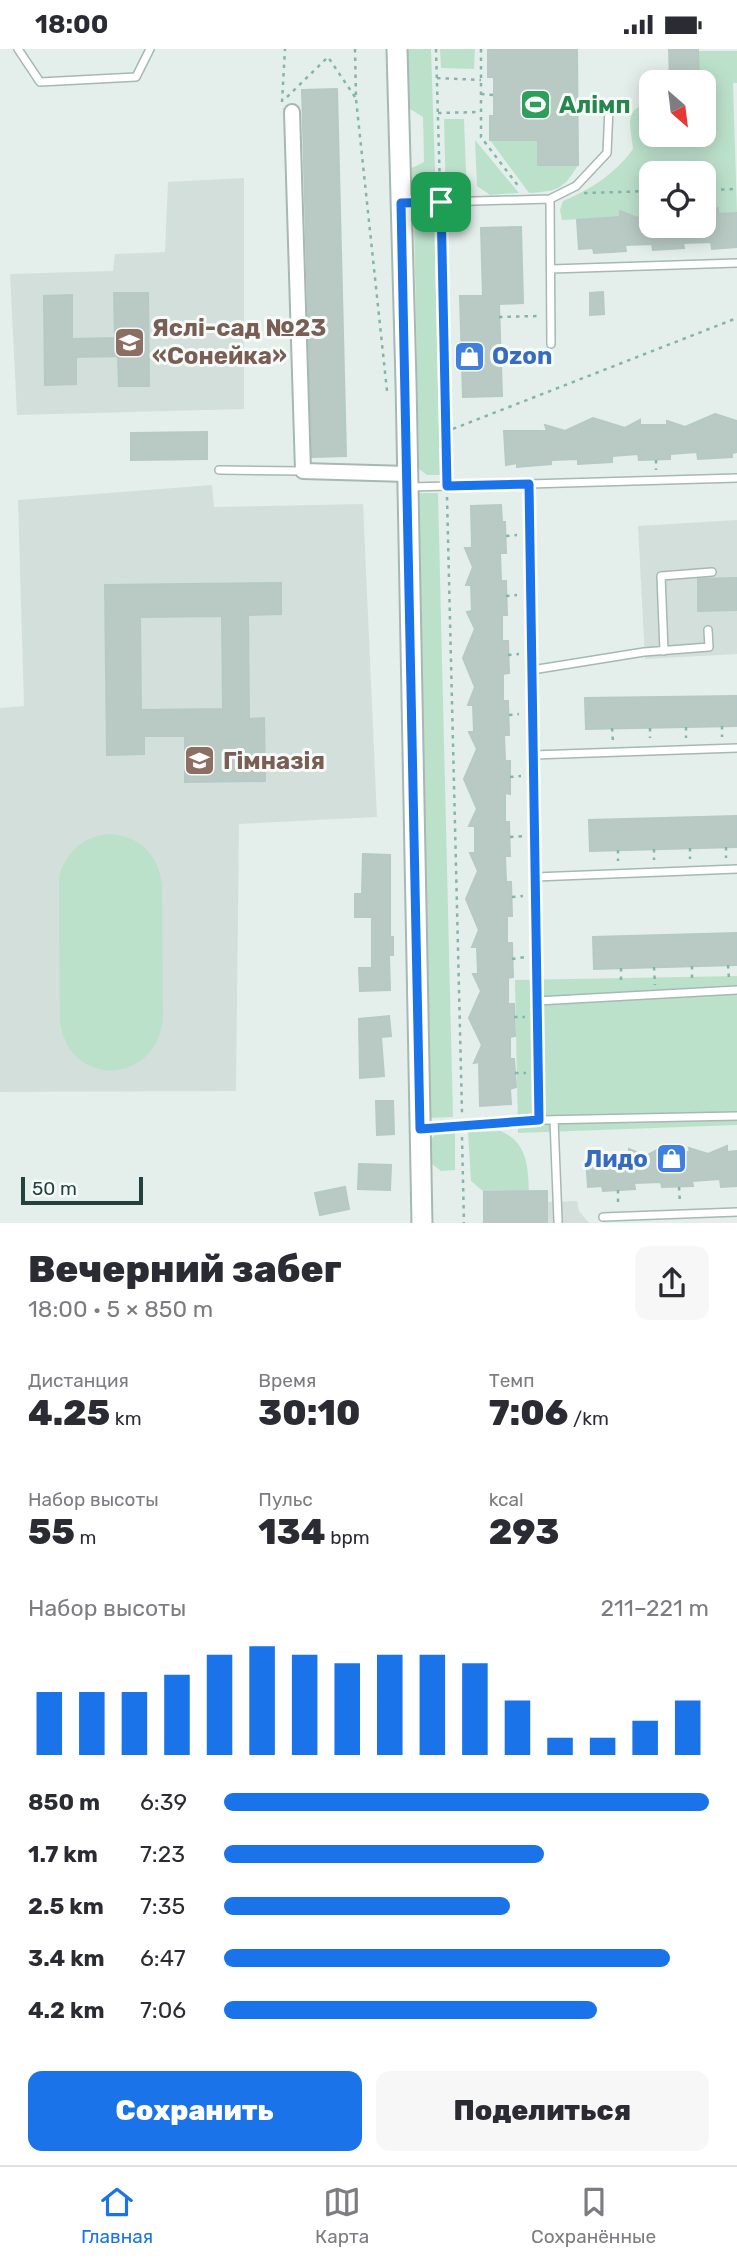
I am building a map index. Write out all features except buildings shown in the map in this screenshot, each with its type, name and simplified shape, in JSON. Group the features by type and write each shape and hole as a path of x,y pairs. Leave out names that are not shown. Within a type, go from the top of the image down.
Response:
{"street":[{"path":"397,49 422,1223"},
{"path":"292,112 303,471 408,481"}],"lane":[{"path":"18,49 40,82 136,77 150,49"},
{"path":"401,203 550,199 576,186 607,153 609,108"},
{"path":"550,199 551,344"},
{"path":"551,269 737,263"},
{"path":"219,470 303,471"},
{"path":"408,481 447,486 737,478"},
{"path":"529,484 539,1120"},
{"path":"664,651 661,576 712,572"},
{"path":"532,670 709,647 708,630"},
{"path":"533,755 737,748"},
{"path":"535,877 737,869"},
{"path":"537,1001 737,990"},
{"path":"420,1129 539,1120 737,1117"},
{"path":"554,1120 558,1221"},
{"path":"603,1217 737,1212"}],"path":[{"path":"285,49 282,102 328,57 356,99"},
{"path":"436,49 464,1223"},
{"path":"481,49 481,137 528,199"},
{"path":"437,78 481,80"},
{"path":"481,94 494,95"},
{"path":"438,113 481,112"},
{"path":"716,190 737,189"},
{"path":"560,194 639,191"},
{"path":"499,317 551,315"},
{"path":"444,432 737,318"},
{"path":"654,967 656,994"},
{"path":"621,968 621,996"},
{"path":"679,1187 681,1214"}],"shaded area":[{"name":"Яслі-сад №23 «Сонейка»","path":"244,178 244,409 17,415 10,274 113,271 115,254 165,252 168,182"},
{"name":"Гімназія","path":"212,485 214,507 363,504 377,817 239,824 236,1091 0,1092 0,708 24,706 18,500"},
{"path":"737,520 737,654 645,659 638,526"},
{"path":"577,1201 579,1211 589,1223 547,1223 547,1202"}],"green space":[{"path":"403,49 431,49 436,199 422,197 411,188 408,170 424,162 423,117 405,106"},
{"path":"440,49 475,49 474,69 441,68"},
{"path":"698,51 737,51 737,83 733,83 737,213 718,214 716,161 639,161 639,217 620,212 620,217 562,220 560,210 563,201 602,180 619,166 633,149 630,120 639,108 639,147 716,147 716,70 699,70"},
{"path":"444,119 464,119 467,196 446,199"},
{"path":"475,140 519,193 490,195 477,186"},
{"path":"490,140 538,140 538,165 578,165 559,188 529,193"},
{"path":"418,211 434,212 440,475 427,475 419,469 414,220"},
{"path":"417,493 438,493 453,1117 429,1118"},
{"path":"108,834 129,838 145,848 156,864 162,884 163,1017 157,1040 146,1056 130,1067 113,1070 95,1068 79,1059 67,1043 60,1021 59,877 66,860 76,847 90,838"},
{"path":"737,976 737,1125 518,1133 515,980"},
{"path":"501,1131 521,1148 527,1164 529,1192 484,1192 471,1181 468,1132"},
{"path":"455,1132 455,1170 441,1171 427,1160 429,1141 437,1133"}],"place":[{"name":"Алімп","path":"536,105"},
{"name":"Яслі-сад №23 «Сонейка»","path":"129,342"},
{"name":"Ozon","path":"469,356"},
{"name":"Гімназія","path":"200,761"},
{"name":"Лидо","path":"671,1159"}],"route":[{"path":"441,202 447,486 529,484 539,1120 420,1129 401,203 441,202"}]}
